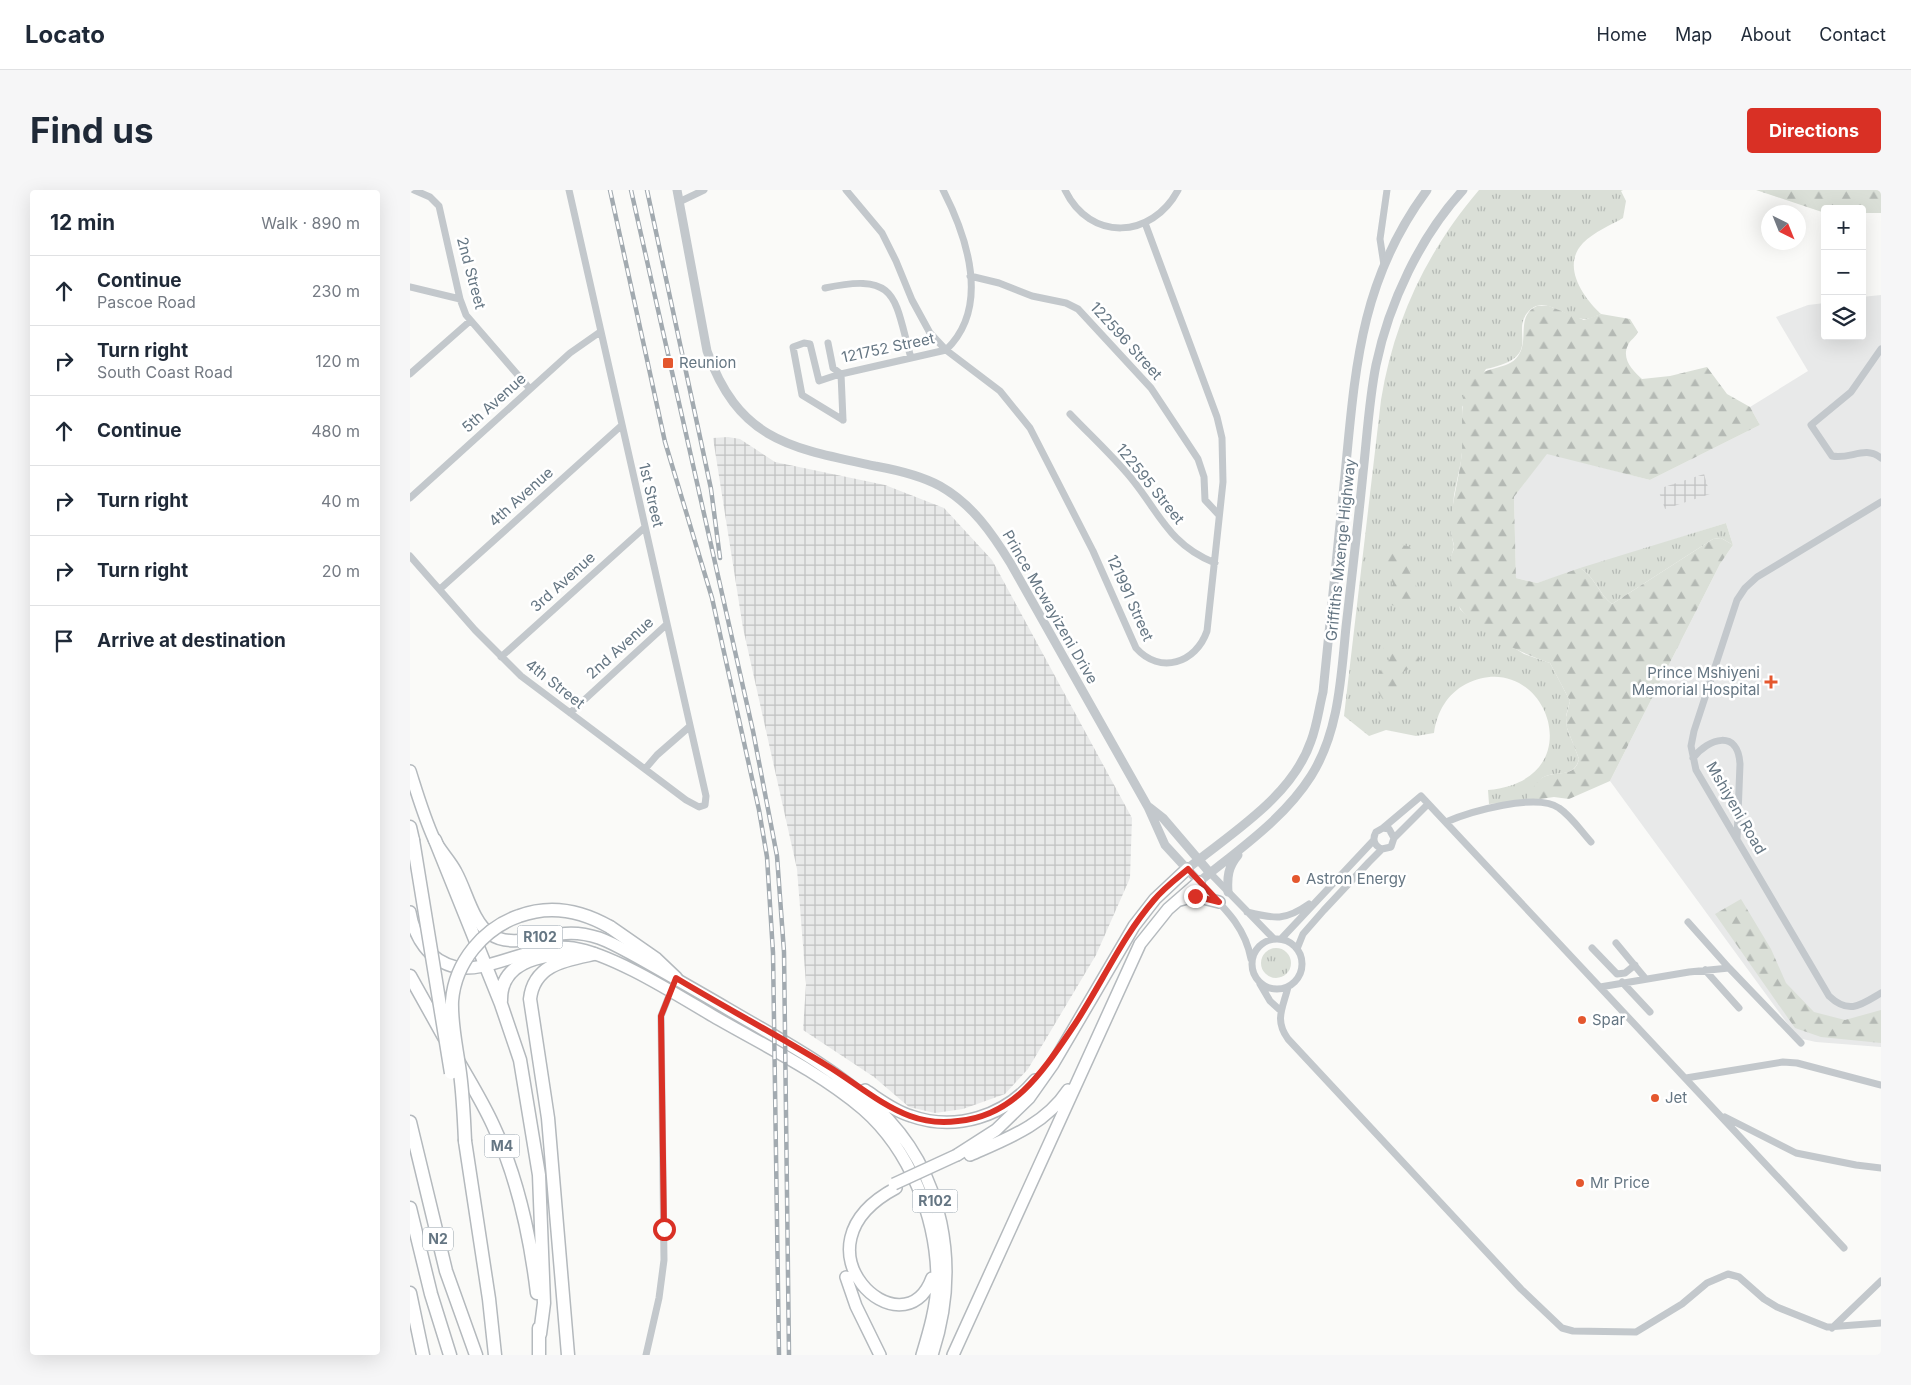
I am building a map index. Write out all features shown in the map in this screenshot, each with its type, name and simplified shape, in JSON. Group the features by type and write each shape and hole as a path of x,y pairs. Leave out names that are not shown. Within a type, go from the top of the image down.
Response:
{"highway":[{"path":"410,827 414,840 453,1082 466,1141"},
{"path":"434,840 501,1004 532,1091 554,1197"},
{"path":"466,1141 452,1002 459,975 470,954 483,938 496,927 530,912 546,910 573,912 610,927 656,958 676,978"},
{"path":"501,1004 504,982 517,966 539,957 589,952"},
{"path":"568,1355 548,1118 531,992 538,976 551,965 589,952"},
{"name":"M4","path":"410,976 483,1103 512,1174 532,1255 540,1334 539,1355"},
{"path":"520,1060 539,1175 544,1303 540,1334"},
{"name":"N2","path":"410,1122 446,1270 476,1354"},
{"name":"M4","path":"466,1141 490,1299 495,1355"},
{"name":"N2","path":"410,1208 433,1302 450,1355"},
{"path":"410,1293 413,1315 423,1355"}],"main road":[{"name":"R102","path":"410,771 434,840 456,871 481,924 495,937 509,941 561,934 581,934 614,945 676,978 788,1044 841,1079 880,1112 906,1141 927,1181 939,1215 947,1276 942,1319 932,1355"},
{"path":"788,1044 910,1116 927,1121 955,1122 984,1116 1017,1099 1049,1063 1079,1018 1139,919 1155,899 1188,869"},
{"path":"952,1355 1140,944 1153,925 1174,903 1199,882"},
{"path":"1174,903 1195,896 1219,902"},
{"name":"R102","path":"410,912 418,938 426,950 454,966 470,968 551,948 589,952 669,991 823,1079 875,1120 895,1145 916,1184 930,1224 935,1259 935,1295 922,1355"},
{"path":"957,1158 996,1130 1029,1098 1054,1064 1079,1018"},
{"path":"880,1355 851,1295 844,1254 857,1216 880,1191 1015,1134 1041,1119 1063,1097 1082,1068"},
{"path":"870,1308 860,1295 855,1281 850,1262 850,1244 863,1216 884,1194 895,1186"},
{"path":"913,1312 926,1296 935,1259"}],"street":[{"name":"2nd Street","path":"414,190 426,194 438,203 460,299 470,322 530,389"},
{"name":"1st Street","path":"569,190 706,799 704,806"},
{"name":"Prince Mcwayizeni Drive","path":"677,190 707,351 715,371 735,404 753,425 780,441 814,453 899,471 926,479 954,495 976,514 995,537 1011,564 1148,807 1165,845 1199,882"},
{"path":"679,202 704,190"},
{"name":"121991 Street","path":"846,190 882,233 925,326 946,350 1000,391 1030,428 1093,550 1131,640 1143,655 1154,661 1173,663 1182,660 1199,649 1207,631 1224,470 1219,422 1145,223"},
{"path":"943,190 963,236 970,276 970,299 967,318 958,338 946,350"},
{"path":"1065,190 1075,207 1097,223 1124,228 1145,223 1165,210 1178,190"},
{"path":"1384,265 1380,239 1387,190"},
{"name":"Griffiths Mxenge Highway","path":"1188,869 1270,801 1286,783 1311,742 1323,692 1358,350 1374,288 1392,244 1427,190"},
{"name":"Griffiths Mxenge Highway","path":"1199,882 1296,797 1312,776 1326,747 1339,694 1371,398 1382,338 1404,282 1419,254 1436,226 1463,190"},
{"name":"122596 Street","path":"970,276 999,283 1032,296 1066,302 1078,309 1151,388 1198,459 1204,477 1205,500 1219,515"},
{"path":"825,288 861,282 875,284 887,290 896,303 912,358"},
{"path":"410,287 460,299"},
{"path":"410,374 470,322"},
{"name":"5th Avenue","path":"410,498 570,353 600,332"},
{"path":"804,343 810,344 819,381 840,374 843,420 802,395 793,347 804,343"},
{"name":"121752 Street","path":"828,343 832,366 840,374 946,350"},
{"path":"1881,349 1851,392 1811,425 1832,456 1846,456 1861,451 1881,458"},
{"name":"122595 Street","path":"1070,414 1128,475 1169,533 1203,558 1215,563"},
{"name":"4th Avenue","path":"440,589 622,425"},
{"name":"Mshiyeni Road","path":"1881,502 1756,577 1741,594 1694,731 1691,746 1696,770 1829,996 1838,1004 1850,1007 1865,1003 1881,993"},
{"name":"3rd Avenue","path":"501,657 644,528"},
{"name":"4th Street","path":"410,556 501,657 532,685 694,805 704,806"},
{"name":"2nd Avenue","path":"570,713 667,624"},
{"path":"644,768 689,727"},
{"path":"1693,758 1703,746 1713,740 1726,741 1732,744 1738,753 1740,764 1737,839"},
{"path":"1251,962 1256,949 1261,944 1277,939 1373,840 1376,832 1421,796 1844,1248"},
{"path":"1446,822 1485,809 1536,802 1558,807 1591,842"},
{"path":"1297,949 1303,934 1382,849 1391,847 1394,838 1428,804"},
{"name":"Prince Mcwayizeni Drive","path":"1148,807 1164,818 1210,873"},
{"path":"1383,828 1393,833 1394,838"},
{"path":"1228,892 1229,868 1258,832"},
{"path":"1373,840 1375,845 1382,849"},
{"path":"1210,873 1247,912 1277,939 1297,949 1302,959 1301,971 1294,982 1288,987 1273,989 1259,983"},
{"path":"1199,882 1233,917 1244,935 1252,970 1270,1001 1281,1011"},
{"path":"1247,912 1270,918 1290,916 1320,896"},
{"path":"1688,922 1800,1043"},
{"path":"1616,943 1645,978"},
{"path":"1592,948 1617,974 1625,973 1635,965"},
{"path":"1600,987 1645,978 1729,968"},
{"path":"1705,970 1739,1008"},
{"path":"646,1355 664,1271 660,1036 662,1008 676,978"},
{"path":"1622,982 1650,1012"},
{"path":"1288,987 1281,1011 1280,1027 1288,1039 1521,1289 1562,1328 1573,1331 1636,1332 1682,1304 1707,1283 1728,1274 1739,1277 1764,1299 1777,1307 1832,1328 1881,1323"},
{"path":"1686,1078 1783,1062 1797,1063 1881,1085"},
{"path":"1720,1115 1796,1153 1881,1168"},
{"path":"1832,1328 1881,1282"}],"shaded area":[{"name":"Prince Mshiyeni Memorial Hospital","path":"1881,295 1881,1047 1816,1042 1798,1038 1610,781 1720,564 1733,545 1726,523 1537,583 1516,578 1514,497 1547,453 1650,480 1760,425 1750,407 1808,371 1776,317 1808,305 1821,303 1821,340 1866,340 1866,297"},
{"path":"728,437 740,439 775,462 885,485 944,508 992,560 1132,818 1130,878 1096,955 1028,1069 1005,1094 963,1109 935,1113 909,1107 874,1077 803,1030 806,984 797,869 743,628 713,438"},
{"path":"1704,474 1710,494 1665,509 1658,489"}],"green space":[{"path":"1479,190 1623,190 1621,191 1626,201 1623,218 1587,239 1577,252 1574,261 1577,281 1587,299 1601,314 1585,319 1577,318 1543,305 1531,309 1524,317 1522,325 1521,350 1516,357 1505,364 1486,369 1462,407 1464,435 1454,495 1451,532 1454,547 1450,561 1460,609 1476,624 1524,654 1550,663 1570,701 1566,716 1567,728 1579,759 1577,765 1569,772 1542,778 1526,801 1489,804 1488,790 1522,781 1542,764 1550,742 1547,718 1536,697 1518,682 1494,677 1466,684 1459,688 1448,698 1440,711 1434,733 1416,736 1386,730 1369,736 1344,716 1381,400 1394,342 1415,288 1429,262 1460,213"},
{"path":"1756,190 1881,190 1881,213 1866,213 1866,205 1821,205 1821,212 1806,207 1806,205"},
{"path":"1537,306 1549,306 1584,320 1601,314 1630,319 1638,332 1626,350 1627,360 1642,379 1670,376 1707,367 1727,394 1750,407 1760,425 1650,480 1547,454 1514,497 1516,578 1537,583 1580,568 1590,576 1612,604 1713,539 1721,538 1733,545 1720,564 1610,781 1569,799 1554,797 1526,801 1534,786 1543,777 1570,771 1577,765 1579,759 1567,728 1566,717 1570,701 1550,663 1494,638 1468,618 1459,607 1454,595 1450,578 1450,559 1454,547 1451,532 1452,514 1460,469 1462,409 1466,389 1475,377 1488,370 1514,361 1523,343 1526,316 1530,310"},
{"path":"1726,523 1733,545 1721,538 1713,539 1612,604 1590,576 1580,568"},
{"path":"1398,544 1411,547 1416,556 1410,572 1419,592 1418,597 1412,602 1404,600 1396,606 1391,605 1388,599 1388,592 1393,584 1384,559 1386,550"},
{"path":"1390,640 1401,648 1416,652 1420,659 1402,674 1402,696 1389,704 1383,700 1372,681 1382,669 1383,663 1390,659 1390,656 1383,648"},
{"path":"1741,899 1771,949 1786,983 1814,1012 1845,1020 1881,1010 1881,1043 1821,1037 1795,1028 1715,914"},
{"path":"1276,948 1286,953 1291,963 1286,973 1276,978 1266,973 1261,963 1266,953"}],"railway":[{"path":"610,190 665,442 712,598 759,810 767,857 773,953 779,1355"},
{"path":"631,190 753,731 777,856 784,952 789,1355"},
{"path":"647,190 711,489 720,558"}],"place":[{"name":"Reunion","path":"668,363"},
{"name":"Prince Mshiyeni Memorial Hospital","path":"1771,682"},
{"name":"Astron Energy","path":"1296,879"},
{"name":"Spar","path":"1582,1020"},
{"name":"Jet","path":"1655,1098"},
{"name":"Mr Price","path":"1580,1183"}],"route":[{"path":"664,1229 660,1036 662,1008 676,978 825,1064 890,1106 910,1116 927,1121 969,1120 1000,1109 1017,1099 1029,1086 1049,1063 1079,1018 1134,926 1155,899 1188,869 1219,902 1195,896"}]}
